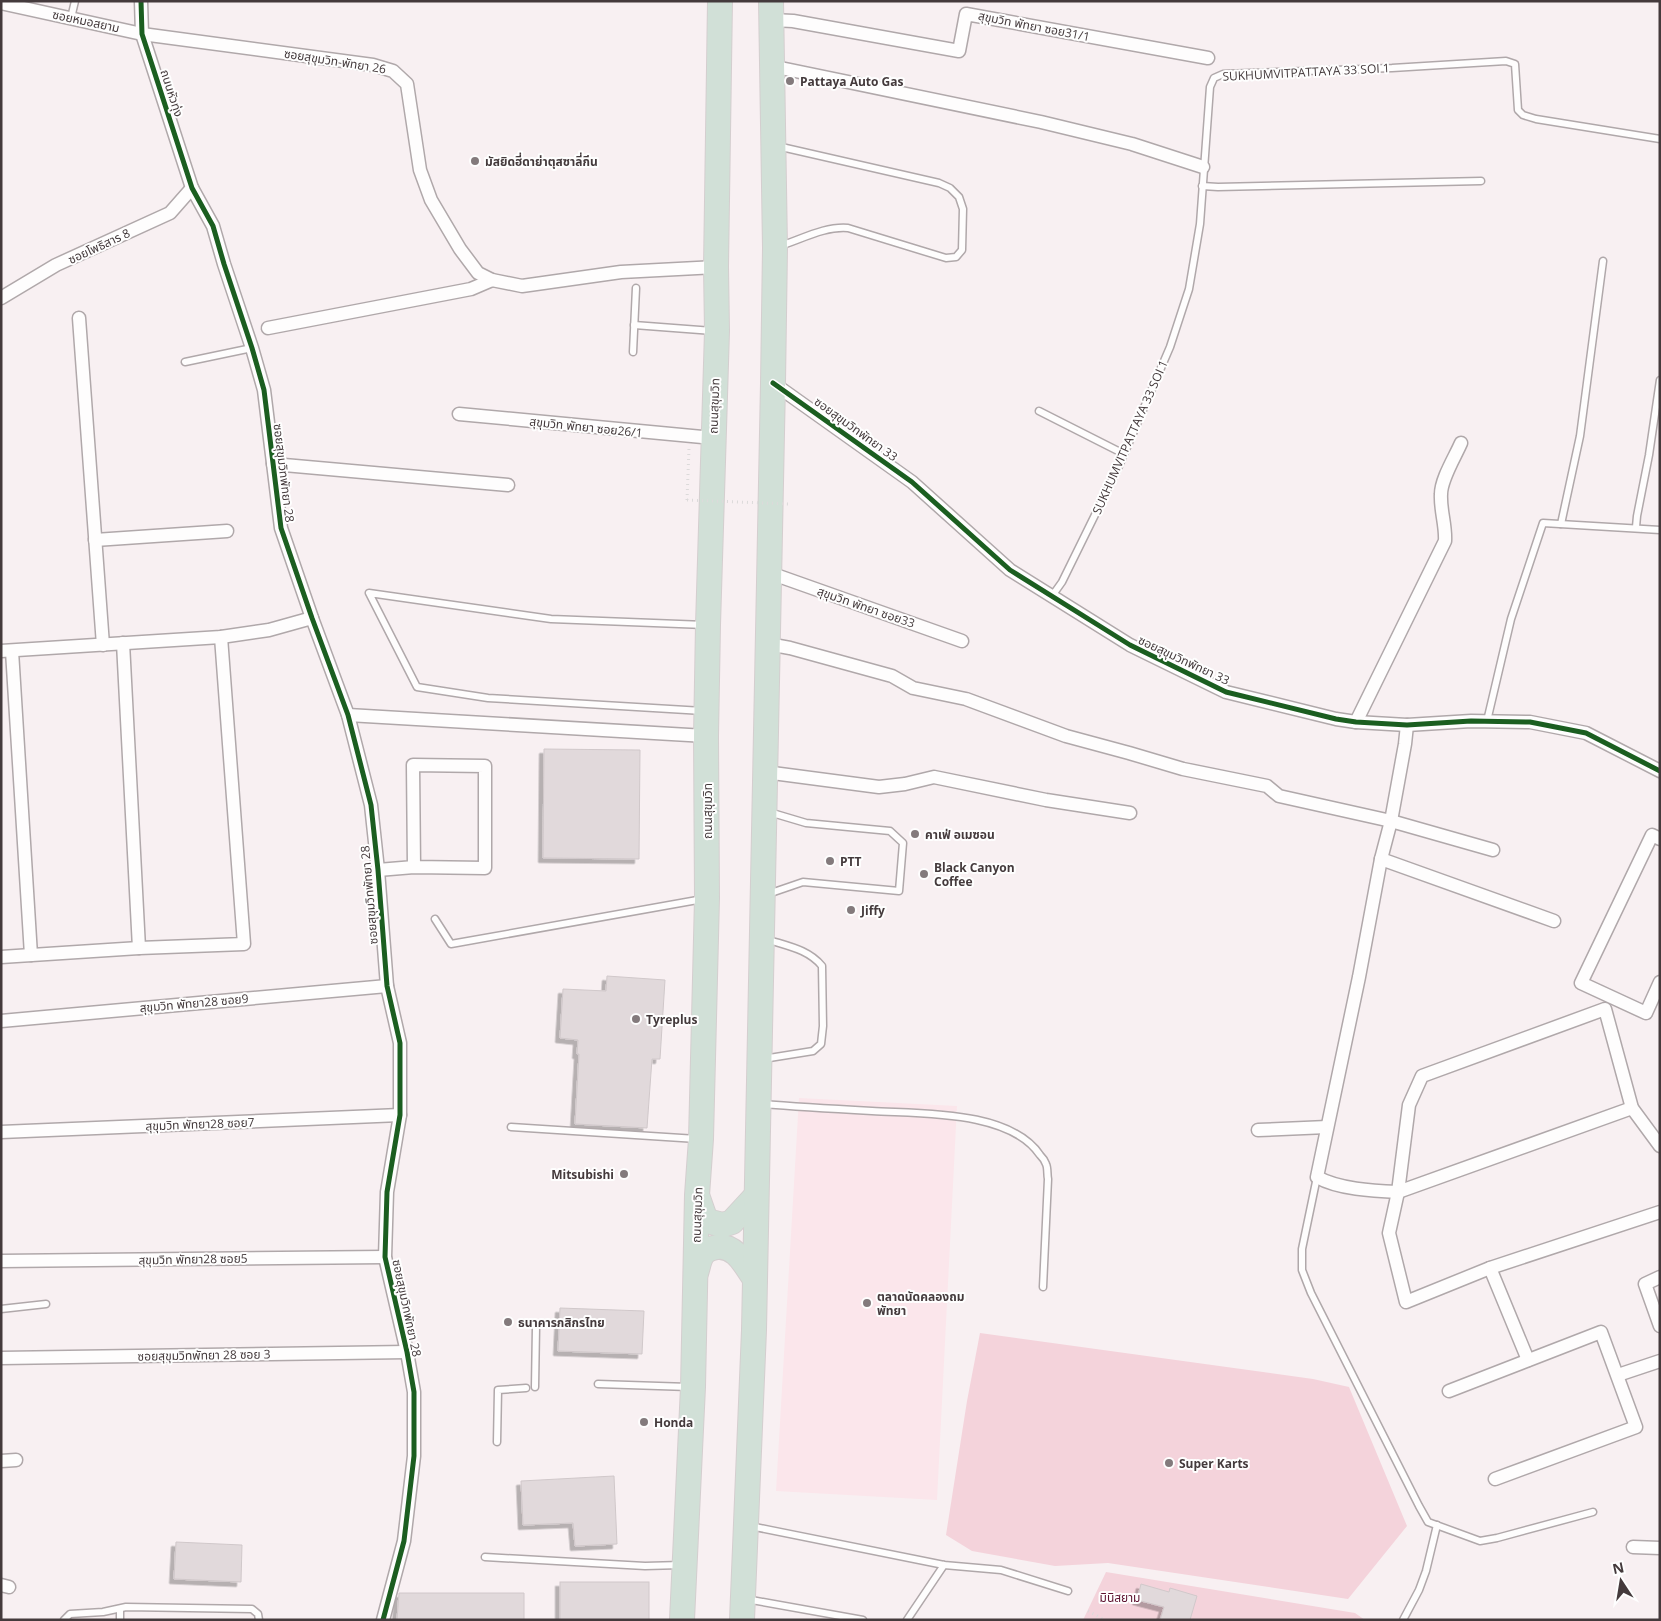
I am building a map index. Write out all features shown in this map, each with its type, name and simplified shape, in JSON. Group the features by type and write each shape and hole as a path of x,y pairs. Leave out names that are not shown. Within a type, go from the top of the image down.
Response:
{"highway":[{"name":"ถนนสุขุมวิท","path":"682,1620 693,1387 707,898 706,736 717,331 716,267 720,1"},
{"path":"743,1609 755,1279 770,573 775,248 771,11"},
{"path":"697,1195 705,1218 711,1222 723,1225 732,1222 756,1196"},
{"path":"696,1275 702,1254 710,1248 720,1247 732,1250 755,1279"}],"street":[{"name":"ถนนหัวทุ่ง","path":"141,1 142,34 192,188"},
{"name":"ซอยหมอสยาม","path":"1,3 142,34"},
{"name":"สุขุมวิท พัทยา ซอย31/1","path":"771,11 793,21 959,51 966,14 1208,58"},
{"name":"ซอยสุขุมวิท-พัทยา 26","path":"142,34 373,65 393,71 407,84 420,170 431,200 460,250 478,272 492,280 522,286 621,272 662,268 716,267"},
{"path":"771,66 1040,122 1132,144 1203,167"},
{"name":"ซอยโพธิสาร 8","path":"1,298 56,265 170,213 192,188"},
{"name":"ซอยสุขุมวิทพัทยา 28","path":"192,188 214,226 224,264 252,348 264,390 281,528 348,716 371,805 387,986 400,1043 400,1115 387,1192 386,1257 414,1392 414,1456 404,1541 383,1620"},
{"path":"268,328 471,289 492,280"},
{"path":"79,318 102,645"},
{"name":"ซอยสุขุมวิทพัทยา 33","path":"773,383 912,482 1010,570 1130,646 1226,692 1336,719 1356,722 1406,725 1530,722 1586,733 1660,771"},
{"name":"สุขุมวิท พัทยา ซอย26/1","path":"459,414 713,438"},
{"path":"1356,722 1445,541 1446,532 1440,496 1441,487 1461,443"},
{"path":"273,464 508,485"},
{"path":"95,540 227,531"},
{"name":"สุขุมวิท พัทยา ซอย33","path":"770,573 962,641"},
{"path":"31,954 7,651 221,637 269,630 312,618"},
{"path":"1,957 139,948 244,944 221,637"},
{"path":"123,643 139,948"},
{"path":"768,644 790,648 892,676 913,688 966,699 1066,736 1183,769 1267,786 1279,796 1391,821 1493,850"},
{"path":"348,716 706,736"},
{"path":"1406,725 1405,744 1391,821 1381,859 1359,977 1317,1177 1328,1184 1380,1192 1398,1192 1632,1108"},
{"path":"378,870 414,867 485,868 485,766 413,765 414,867"},
{"path":"765,772 878,786 906,784 934,777 1046,800 1130,813"},
{"path":"1660,838 1652,835 1581,984 1646,1013 1660,982"},
{"path":"1381,859 1554,921"},
{"name":"สุขุมวิท พัทยา28 ซอย9","path":"1,1021 387,986"},
{"path":"1660,1146 1632,1108 1605,1010 1422,1076 1408,1105 1398,1192 1390,1233 1406,1302 1490,1268 1660,1212"},
{"name":"สุขุมวิท พัทยา28 ซอย7","path":"1,1132 400,1115"},
{"path":"1258,1130 1327,1127"},
{"name":"สุขุมวิท พัทยา28 ซอย5","path":"1,1261 386,1257"},
{"path":"1490,1268 1528,1360"},
{"path":"1660,1277 1645,1284 1660,1326"},
{"path":"1449,1391 1601,1332 1636,1426 1496,1479"},
{"name":"ซอยสุขุมวิทพัทยา 28 ซอย 3","path":"1,1358 407,1352"},
{"path":"1618,1375 1660,1361"},
{"path":"1,1462 16,1460"},
{"path":"1633,1547 1660,1548"}],"lane":[{"path":"71,18 75,1"},
{"name":"SUKHUMVITPATTAYA 33 SOI 1","path":"1052,596 1062,582 1124,454 1170,347 1189,289 1200,224 1210,86 1214,78 1224,74 1506,61 1515,64 1518,110 1523,116 1536,120 1660,138"},
{"path":"774,145 939,183 950,188 959,197 963,209 962,250 956,257 946,258 848,228 838,227 775,248"},
{"path":"1202,186 1481,181"},
{"path":"1561,524 1580,436 1603,261"},
{"path":"633,352 636,288"},
{"path":"634,325 717,331"},
{"path":"185,362 252,348"},
{"path":"1636,528 1660,380"},
{"path":"1039,411 1124,454"},
{"path":"1487,722 1511,619 1543,523 1660,530"},
{"path":"707,711 488,698 417,686 369,594 551,619 708,625"},
{"path":"763,896 803,882 899,891 903,843 890,831 806,822 765,811"},
{"path":"434,919 451,944 707,898"},
{"path":"760,1060 812,1051 821,1044 823,1026 822,966 805,951 763,938"},
{"path":"758,1104 798,1108 956,1116 982,1120 1011,1131 1026,1140 1037,1150 1046,1164 1048,1179 1043,1287"},
{"path":"511,1127 701,1139"},
{"path":"1317,1177 1302,1249 1302,1270 1311,1293 1428,1522 1480,1541 1594,1512"},
{"path":"1,1309 46,1304"},
{"path":"535,1387 536,1327"},
{"path":"598,1384 693,1387"},
{"path":"497,1442 498,1390 526,1388"},
{"path":"1403,1620 1419,1590 1426,1571 1437,1525"},
{"path":"747,1526 944,1565 1001,1570 1068,1591"},
{"path":"485,1557 645,1566 685,1565"},
{"path":"907,1620 944,1565"},
{"path":"64,1620 70,1614 103,1612 126,1607 252,1609 258,1614 259,1620"},
{"path":"120,1609 120,1620"},
{"path":"743,1609 863,1620"}],"path":[{"path":"689,437 687,500 789,504"},
{"path":"1088,1611 1105,1620"}],"shaded area":[{"name":"ตลาดนัดคลองถม พัทยา","path":"799,1098 957,1106 937,1500 776,1491"}],"green space":[{"name":"Super Karts","path":"980,1333 1313,1379 1349,1387 1407,1526 1348,1599 1108,1563 1055,1566 972,1551 946,1535 967,1401"},
{"name":"มินิสยาม","path":"1106,1572 1355,1613 1365,1620 1083,1620"}],"building":[{"path":"544,749 640,750 639,859 543,858"},
{"path":"607,976 665,980 660,1059 652,1059 647,1128 575,1124 578,1040 560,1038 563,989 606,991"},
{"path":"560,1308 644,1311 642,1354 558,1351"},
{"path":"614,1476 617,1544 575,1546 573,1523 523,1525 521,1481"},
{"path":"176,1542 242,1545 241,1582 174,1579"},
{"path":"560,1582 649,1582 649,1620 560,1620"},
{"path":"1141,1584 1169,1592 1170,1588 1197,1596 1190,1620 1160,1620 1164,1607 1137,1600"},
{"path":"399,1593 524,1593 524,1620 397,1620"}],"cycle path":[{"path":"141,1 142,34 192,188 213,226 252,348 264,390 281,528 348,715 371,805 387,986 400,1043 400,1115 387,1192 385,1257 407,1352 414,1392 414,1456 404,1541 383,1620"},
{"path":"773,383 912,482 1010,570 1130,645 1226,692 1336,719 1356,722 1407,725 1471,721 1530,722 1586,733 1660,771"}],"place":[{"name":"Pattaya Auto Gas","path":"790,81"},
{"name":"มัสยิดฮี่ดาย่าตุสซาลี่กีน","path":"475,161"},
{"name":"คาเฟ่ อเมซอน","path":"915,834"},
{"name":"PTT","path":"830,861"},
{"name":"Black Canyon Coffee","path":"924,874"},
{"name":"Jiffy","path":"851,910"},
{"name":"Tyreplus","path":"636,1019"},
{"name":"Mitsubishi","path":"624,1174"},
{"name":"ตลาดนัดคลองถม พัทยา","path":"867,1303"},
{"name":"ธนาคารกสิกรไทย","path":"508,1322"},
{"name":"Honda","path":"644,1422"},
{"name":"Super Karts","path":"1169,1463"}]}
